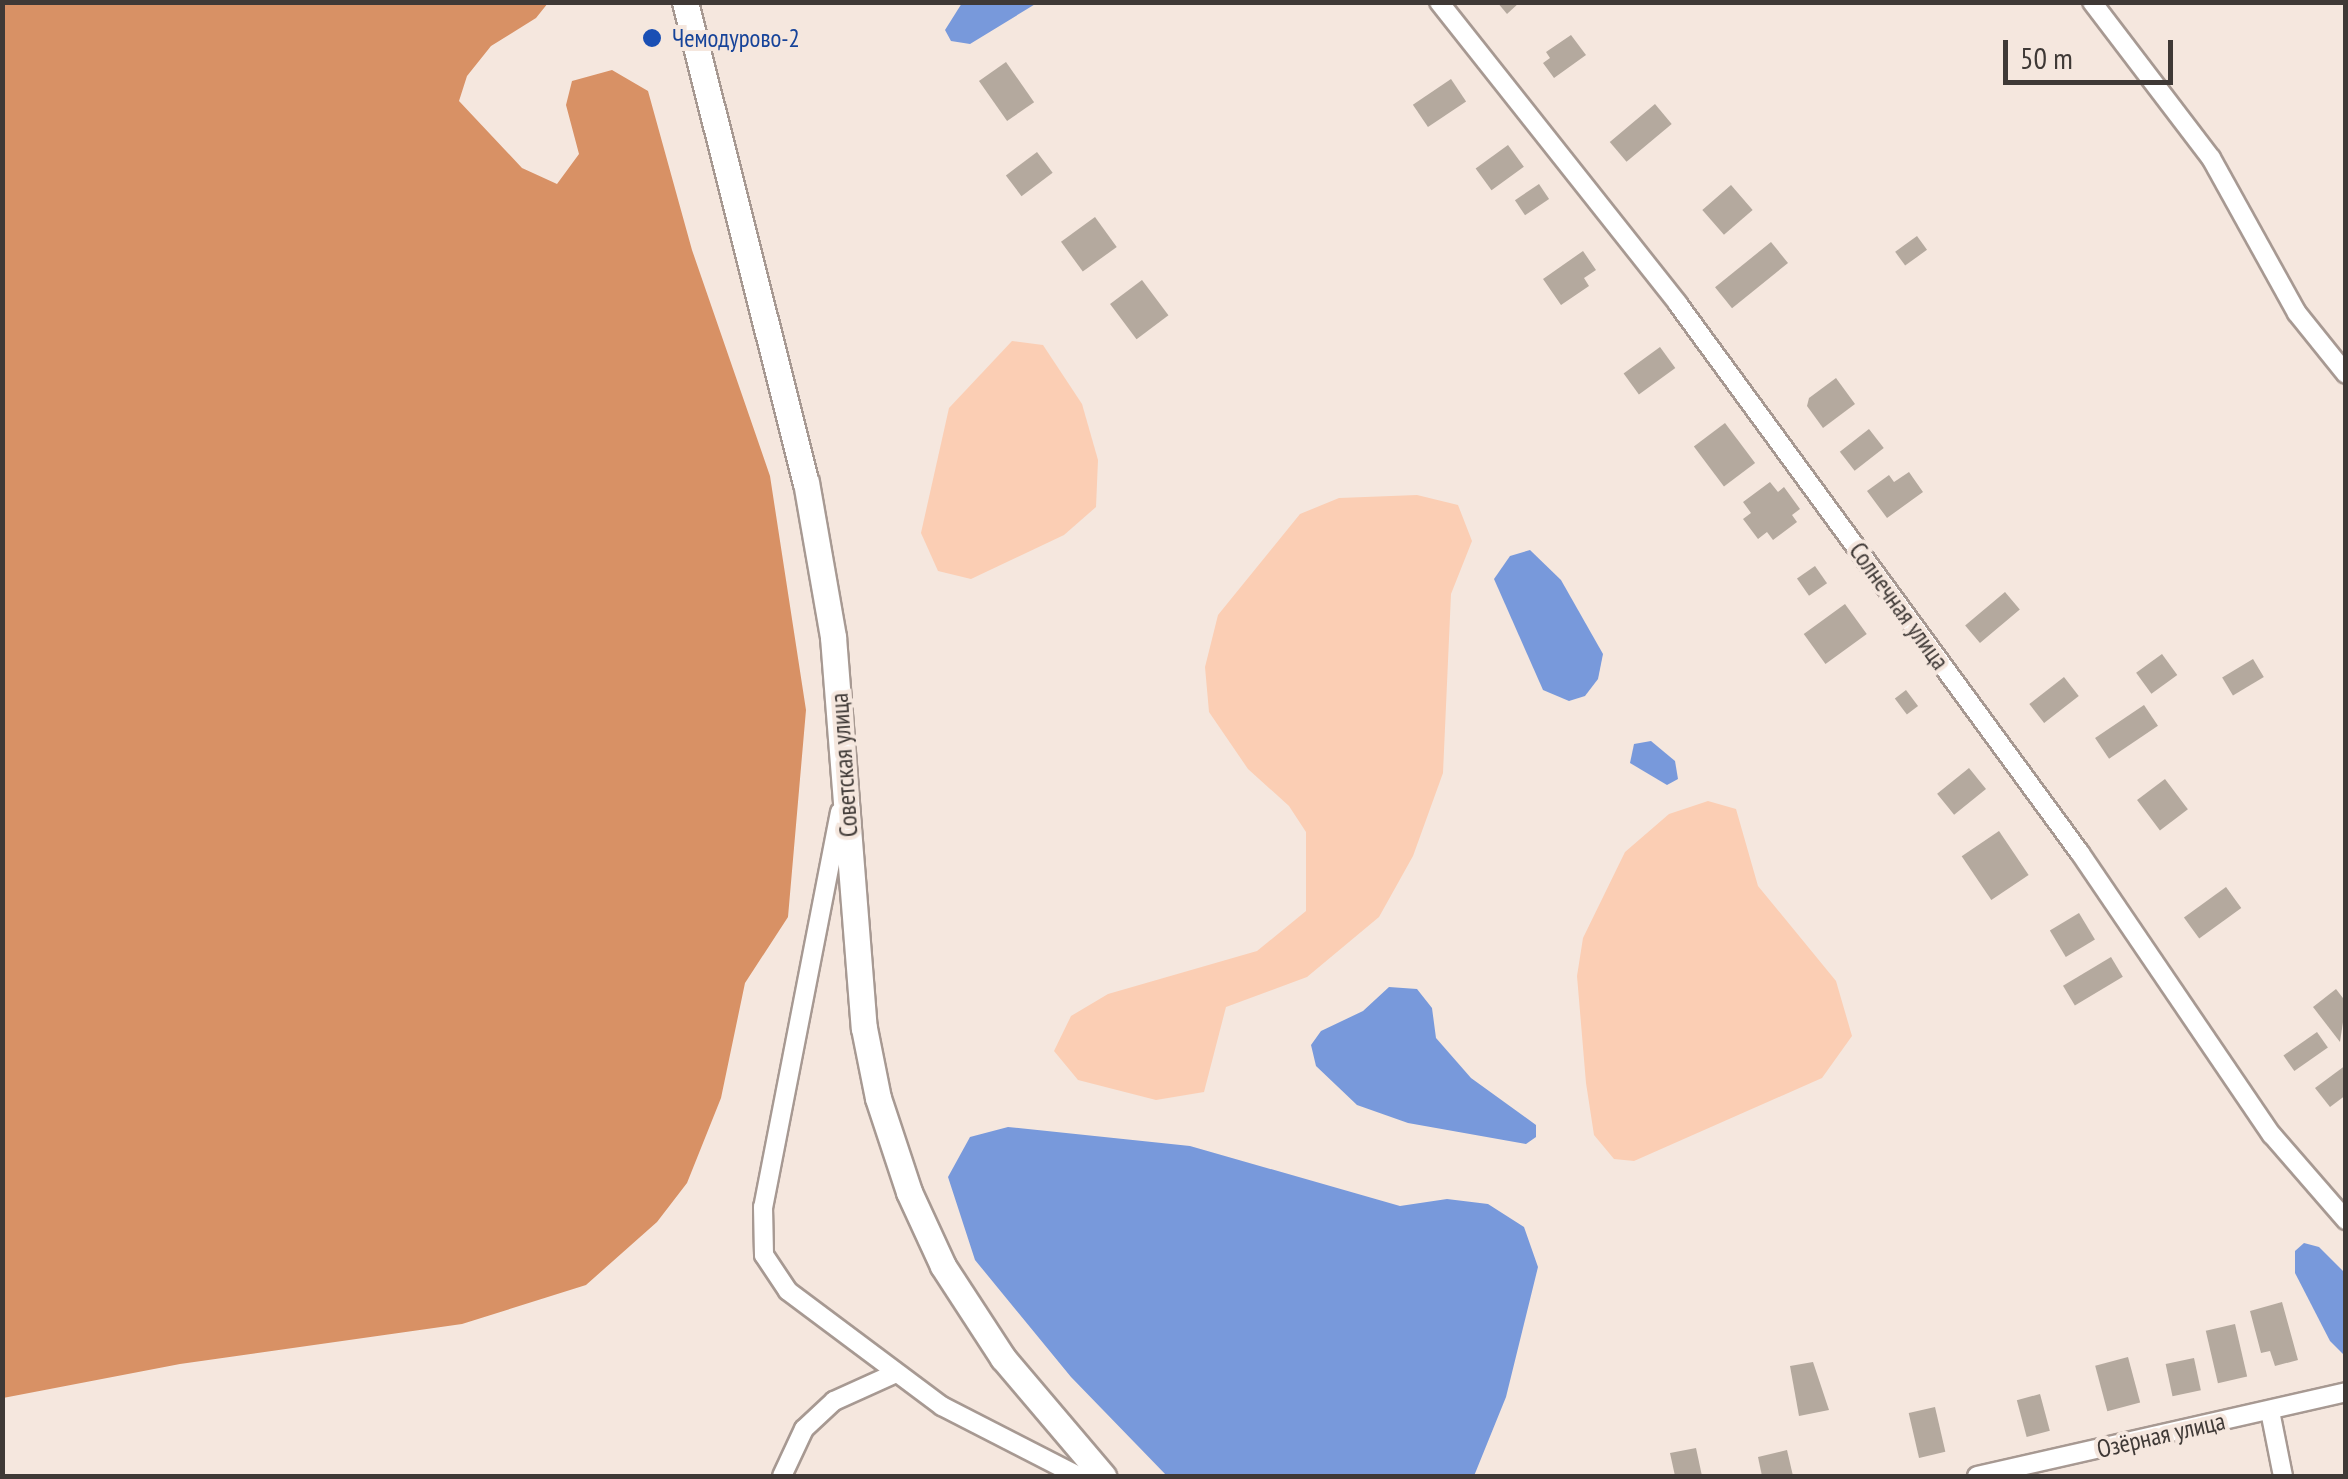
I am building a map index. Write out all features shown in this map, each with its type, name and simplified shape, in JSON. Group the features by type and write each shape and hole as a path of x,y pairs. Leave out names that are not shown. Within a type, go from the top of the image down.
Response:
{"street":[{"name":"Советская улица","path":"685,2 806,482 833,638 864,1028 909,1192 943,1266 1003,1358 1103,1476"},
{"name":"Солнечная улица","path":"1439,2 1678,304 2080,853 2272,1135 2346,1220"},
{"path":"2092,2 2210,158 2297,313 2346,374"},
{"path":"846,784 763,1207 764,1255 788,1291 942,1406 1078,1476"},
{"path":"782,1476 804,1429 834,1401 896,1373"},
{"name":"Озёрная улица","path":"1977,1476 2346,1392"},
{"path":"2270,1411 2282,1476"}],"shaded area":[{"path":"3,2 548,3 536,18 491,46 467,76 459,101 522,168 557,184 579,154 566,105 572,81 612,70 648,91 692,250 770,476 806,710 788,917 745,983 721,1098 687,1183 657,1222 586,1285 462,1324 180,1364 3,1398"},
{"path":"1012,341 1043,345 1082,404 1098,460 1096,507 1064,535 971,579 938,571 921,533 949,408"},
{"path":"1417,495 1458,505 1472,541 1451,594 1443,773 1413,856 1379,917 1307,977 1226,1007 1204,1092 1156,1100 1078,1080 1054,1051 1071,1016 1108,994 1257,951 1306,911 1306,832 1289,806 1248,769 1209,712 1205,667 1218,615 1300,514 1339,498"},
{"path":"1708,801 1736,809 1758,886 1836,981 1852,1036 1822,1078 1634,1161 1614,1159 1594,1135 1586,1083 1577,976 1583,938 1625,852 1669,814"}],"water":[{"path":"962,2 1037,3 970,44 951,41 945,30"},
{"path":"1530,550 1561,580 1603,654 1598,679 1585,696 1569,701 1543,690 1494,579 1510,556"},
{"path":"1651,741 1675,761 1678,779 1667,785 1630,763 1634,744"},
{"path":"1389,987 1417,989 1432,1008 1436,1038 1471,1078 1536,1125 1536,1137 1526,1144 1408,1123 1357,1105 1316,1066 1311,1045 1321,1031 1363,1011"},
{"path":"1008,1127 1190,1146 1400,1206 1447,1199 1488,1204 1524,1227 1538,1267 1506,1397 1474,1476 1167,1476 1071,1377 975,1260 948,1177 970,1137"},
{"path":"2304,1243 2319,1247 2345,1273 2345,1356 2330,1341 2295,1273 2295,1251"}],"building":[{"path":"1497,2 1520,2 1507,14"},
{"path":"1571,35 1586,55 1554,78 1543,63 1550,58 1546,52"},
{"path":"1006,62 1034,102 1007,121 979,81"},
{"path":"1451,79 1466,101 1428,127 1413,105"},
{"path":"1655,104 1672,124 1627,162 1610,142"},
{"path":"1508,145 1524,167 1492,190 1476,169"},
{"path":"1037,152 1053,173 1022,196 1006,175"},
{"path":"1539,184 1549,199 1525,215 1515,200"},
{"path":"1731,185 1753,210 1724,235 1702,210"},
{"path":"1095,217 1117,247 1083,272 1061,242"},
{"path":"1917,236 1927,250 1905,266 1895,252"},
{"path":"1771,242 1788,263 1732,308 1715,287"},
{"path":"1583,251 1596,270 1584,278 1589,286 1561,305 1543,279"},
{"path":"1142,280 1168,315 1137,339 1110,304"},
{"path":"1660,347 1675,368 1639,394 1624,373"},
{"path":"1836,378 1855,404 1823,428 1807,406 1809,398"},
{"path":"1725,423 1755,463 1724,486 1694,446"},
{"path":"1869,429 1884,448 1855,471 1840,452"},
{"path":"1909,472 1923,492 1887,518 1867,491 1889,475 1894,482"},
{"path":"1770,482 1778,492 1784,487 1800,509 1792,515 1797,522 1773,540 1767,532 1758,539 1743,519 1751,513 1743,502"},
{"path":"1815,566 1827,583 1809,596 1797,579"},
{"path":"2005,592 2020,610 1980,643 1965,625"},
{"path":"1845,604 1867,634 1825,664 1804,634"},
{"path":"2162,654 2177,675 2151,694 2136,673"},
{"path":"2253,659 2264,677 2233,696 2222,678"},
{"path":"2064,677 2079,696 2044,723 2029,704"},
{"path":"1906,690 1918,706 1907,714 1895,698"},
{"path":"2144,705 2158,726 2109,759 2095,738"},
{"path":"1969,768 1986,789 1954,815 1937,794"},
{"path":"2165,779 2188,809 2160,830 2137,800"},
{"path":"1999,831 2029,875 1991,900 1962,856"},
{"path":"2226,887 2241,908 2199,939 2184,918"},
{"path":"2079,913 2095,940 2066,957 2050,931"},
{"path":"2111,957 2123,977 2075,1006 2063,986"},
{"path":"2336,989 2346,1002 2340,1042 2313,1007"},
{"path":"2317,1032 2328,1048 2294,1071 2283,1056"},
{"path":"2346,1065 2346,1095 2330,1107 2315,1088"},
{"path":"2282,1302 2298,1360 2275,1366 2270,1351 2261,1353 2250,1311"},
{"path":"2235,1324 2247,1377 2218,1383 2206,1331"},
{"path":"2128,1357 2140,1402 2107,1411 2095,1366"},
{"path":"2194,1358 2201,1390 2172,1396 2166,1364"},
{"path":"1813,1362 1829,1410 1799,1416 1790,1366"},
{"path":"2040,1394 2050,1431 2027,1437 2017,1400"},
{"path":"1935,1407 1945,1452 1919,1458 1909,1413"},
{"path":"1696,1448 1702,1476 1675,1476 1670,1453"},
{"path":"1787,1450 1793,1476 1762,1476 1758,1457"}],"place":[{"name":"Чемодурово-2","path":"652,38"}]}
